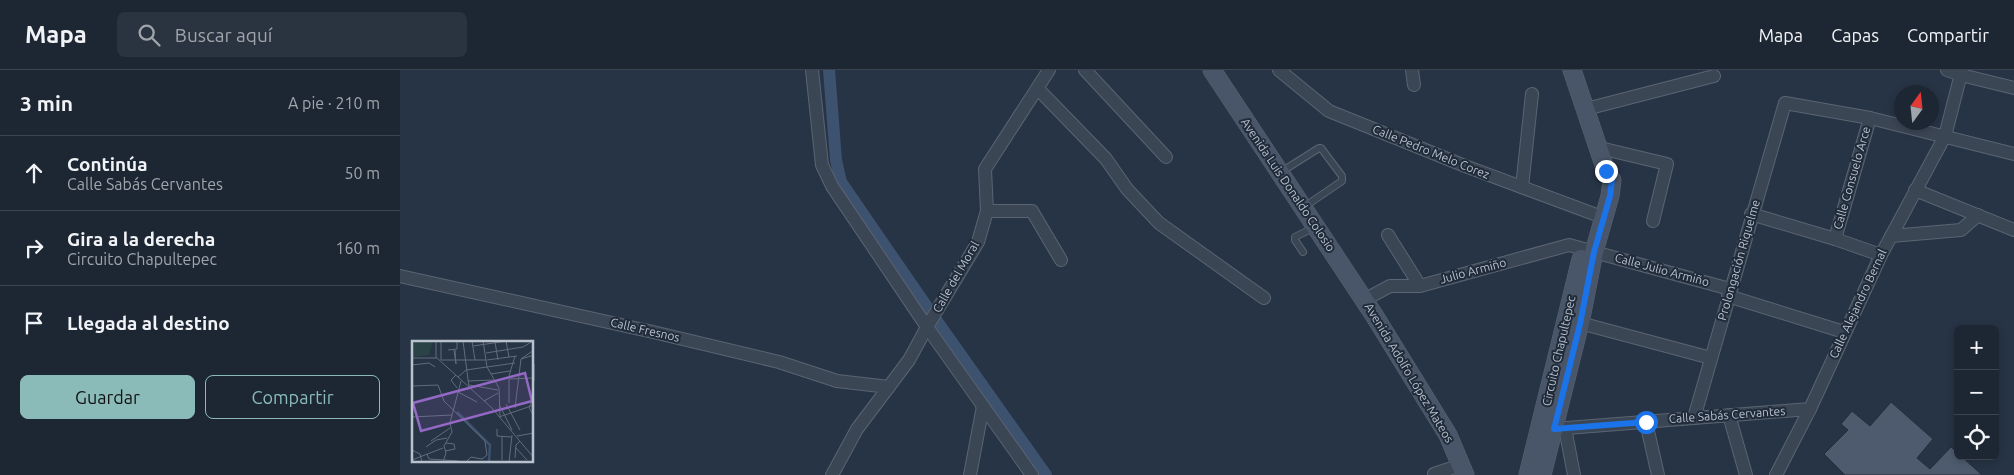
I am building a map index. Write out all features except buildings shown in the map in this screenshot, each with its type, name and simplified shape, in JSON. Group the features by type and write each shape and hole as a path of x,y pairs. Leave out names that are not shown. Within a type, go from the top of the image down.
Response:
{"main road":[{"name":"Avenida Luis Donaldo Colosio","path":"1212,70 1364,300"},
{"name":"Circuito Chapultepec","path":"1528,475 1589,250 1610,196 1612,180 1606,171 1600,148 1572,70"},
{"name":"Circuito Chapultepec","path":"1542,475 1560,429 1580,324 1600,180 1606,171"},
{"name":"Avenida Adolfo López Mateos","path":"1364,300 1448,435 1463,470"}],"street":[{"path":"812,70 822,165 832,186 930,321 983,406 1032,475"},
{"path":"1085,70 1166,157"},
{"name":"Calle Pedro Melo Corez","path":"1279,70 1329,111 1594,214"},
{"path":"1412,70 1414,85"},
{"path":"1947,70 2014,88"},
{"name":"Calle Alejandro Bernal","path":"1776,475 1810,409 1880,255 1945,136 1962,73"},
{"path":"1586,109 1714,76"},
{"path":"1043,80 1106,159 1127,189 1159,223 1264,298"},
{"name":"Calle del Moral","path":"832,475 857,429 909,360 930,321 978,242 987,211 985,169 1043,80"},
{"path":"1522,187 1532,94"},
{"name":"Prolongación Riquelme","path":"1694,418 1751,214 1785,102 1870,118"},
{"path":"1870,118 2014,154"},
{"name":"Calle Consuelo Arce","path":"1835,238 1870,118"},
{"path":"1600,148 1667,164 1653,221"},
{"path":"1915,190 2014,230"},
{"path":"987,211 1032,211 1061,260"},
{"path":"1751,214 1835,238 1880,255"},
{"path":"1890,236 1961,230 1978,215"},
{"path":"1388,236 1420,286"},
{"name":"Julio Armiño","path":"1364,300 1390,286 1420,286 1569,245 1589,250"},
{"name":"Calle Julio Armiño","path":"1589,250 1729,293 1844,332"},
{"name":"Calle Fresnos","path":"400,276 770,360 837,381 889,387"},
{"path":"1580,324 1710,358"},
{"path":"970,475 983,406"},
{"name":"Calle Sabás Cervantes","path":"1560,429 1810,409"},
{"path":"1729,415 1746,475"},
{"path":"1646,422 1658,475"},
{"path":"1560,429 1574,475"},
{"path":"1434,474 1463,470"}],"lane":[{"path":"1280,173 1321,148 1342,176 1342,181 1303,207"},
{"path":"1303,252 1295,238 1316,227"}],"waterway":[{"path":"829,70 836,160 841,182 1046,475"}],"route":[{"path":"1606,171 1612,180 1610,196 1594,252 1580,324 1554,429 1646,422"}]}
